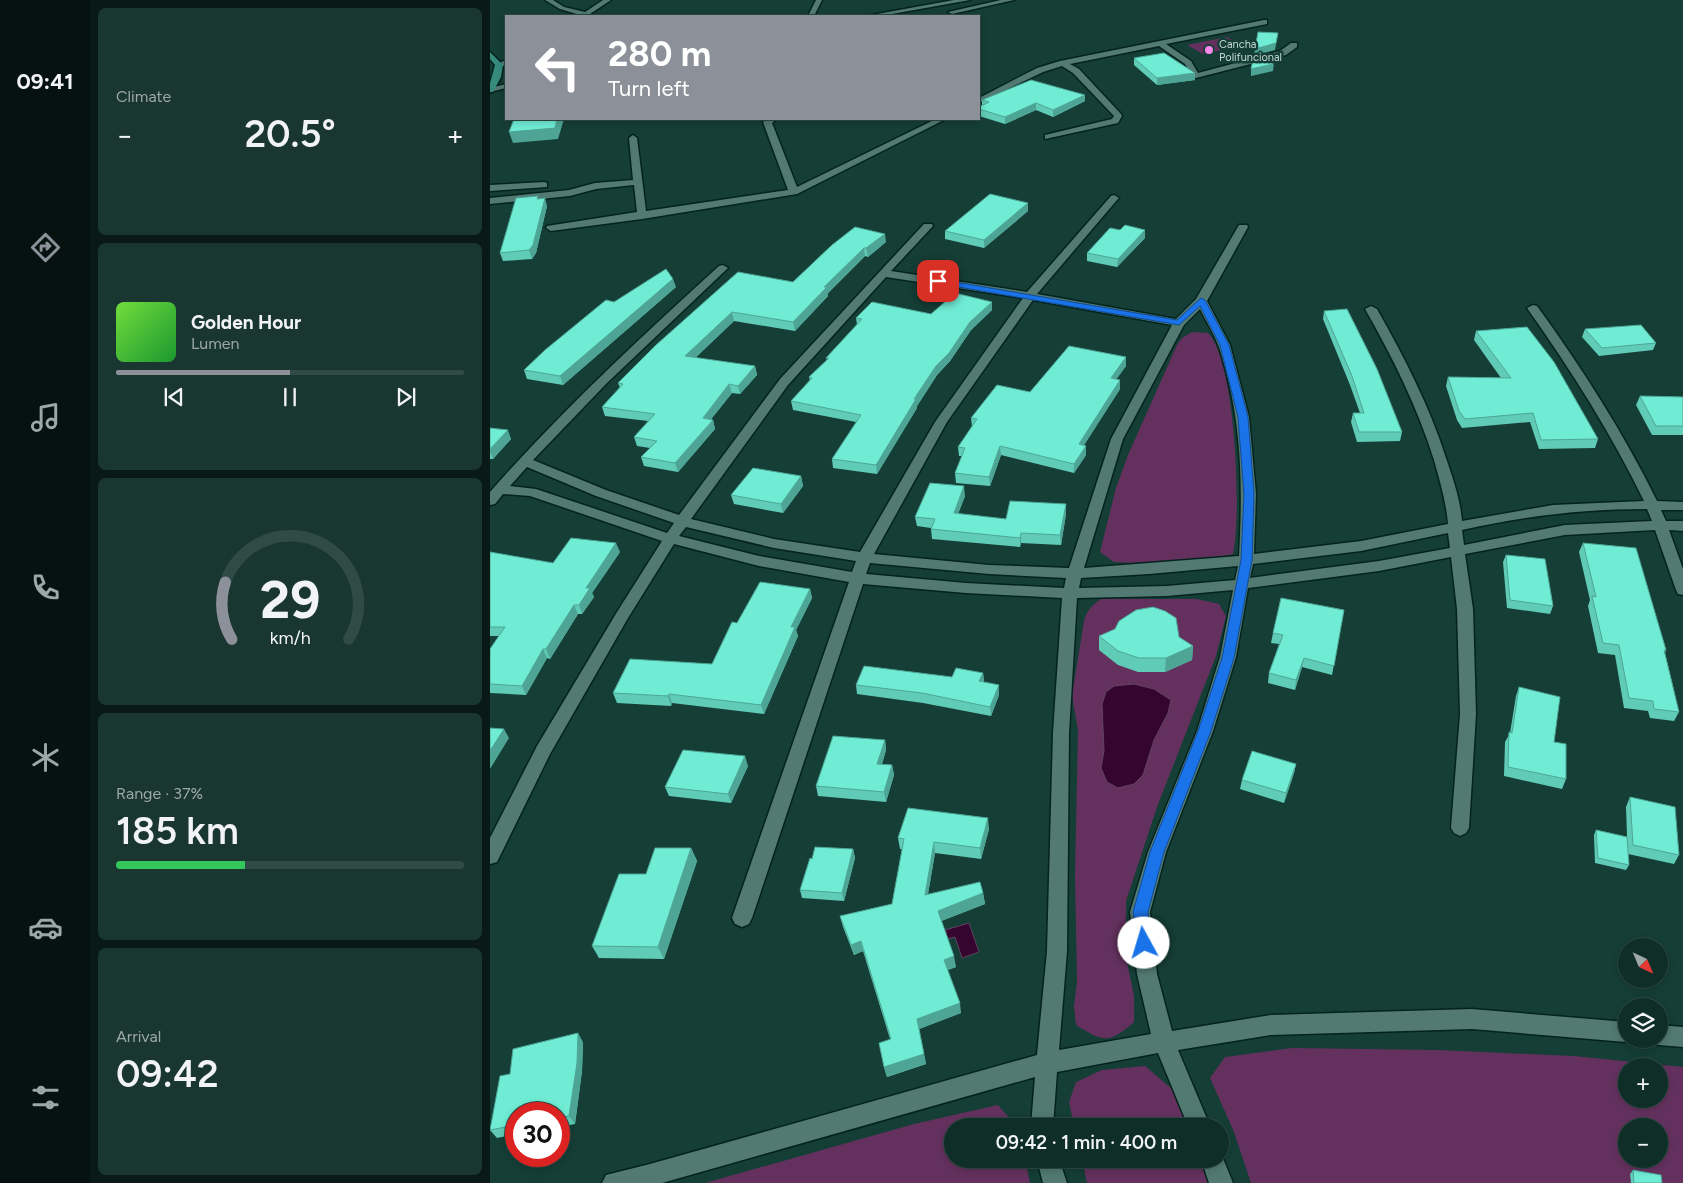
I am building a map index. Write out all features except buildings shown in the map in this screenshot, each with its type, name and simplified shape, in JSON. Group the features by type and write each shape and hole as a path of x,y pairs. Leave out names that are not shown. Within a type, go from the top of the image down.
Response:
{"main road":[{"path":"490,54 502,67 490,90"}],"street":[{"path":"548,0 562,8 584,15 608,0"},
{"path":"812,15 819,0"},
{"path":"875,15 939,3 967,0"},
{"path":"947,13 1011,0"},
{"path":"980,100 1040,70 1063,63 1264,22"},
{"path":"1160,43 1188,63 1196,76 1283,52 1294,45"},
{"path":"1048,137 1115,121 1118,116 1076,72 1063,63"},
{"path":"490,90 505,86"},
{"path":"771,120 767,122 794,192"},
{"path":"551,228 794,192 940,120"},
{"path":"633,138 642,216"},
{"path":"490,188 569,184 595,186 638,182"},
{"path":"490,201 570,193 595,186"},
{"path":"742,918 864,558 941,422 1030,296 1114,198"},
{"path":"490,856 543,751 622,616 682,521 784,382 928,226"},
{"path":"1043,1118 1057,951 1061,733 1070,593 1117,439 1179,323 1201,300 1243,227"},
{"path":"494,496 524,461 594,390 723,268"},
{"path":"883,273 1030,296 1179,323"},
{"path":"1196,1118 1164,1042 1147,974 1140,912 1157,852 1205,731 1228,658 1246,560 1249,494 1243,417 1224,345 1201,300"},
{"path":"1533,308 1578,370 1652,505 1683,590"},
{"path":"1371,309 1403,366 1429,424 1454,500 1456,552 1465,609 1468,714 1460,828"},
{"path":"524,461 595,492 682,521 773,543 864,558 971,568 1075,573 1162,568 1246,560 1366,545 1551,510 1652,505 1683,506"},
{"path":"494,496 530,492 671,539 759,561 857,578 966,588 1070,593 1167,591 1242,584 1379,566 1565,530 1660,525 1683,526"},
{"path":"614,1183 650,1175 1047,1063 1271,1025 1472,1020 1618,1031"},
{"path":"1668,1035 1683,1036"},
{"path":"1051,1168 1055,1183"},
{"path":"1215,1168 1221,1183"}],"shaded area":[{"name":"Cancha Polifuncional","path":"1227,37 1244,46 1203,54 1187,45"},
{"path":"1192,332 1208,333 1217,349 1225,374 1231,405 1237,507 1233,554 1215,558 1133,563 1114,562 1100,552 1116,488 1128,455 1177,345 1182,338"},
{"path":"1101,599 1197,599 1219,604 1226,616 1216,656 1157,807 1126,901 1126,957 1134,996 1134,1022 1118,1034 1106,1038 1093,1035 1076,1025 1074,1007 1077,981 1075,876 1078,730 1072,696 1084,621 1090,608"},
{"path":"1134,684 1154,689 1171,700 1168,713 1154,740 1143,775 1134,784 1118,788 1107,782 1101,768 1104,751 1102,704 1106,692 1114,686"},
{"path":"969,923 979,952 962,958 955,937 948,939 945,930"},
{"path":"1292,1048 1437,1050 1574,1056 1618,1060 1618,1108 1668,1108 1668,1065 1683,1067 1683,1183 1251,1183 1229,1118 1210,1078 1225,1057"},
{"path":"1145,1066 1172,1089 1184,1118 1072,1118 1069,1102 1076,1082 1102,1070"},
{"path":"998,1105 1009,1118 944,1118 944,1168 1027,1168 1030,1183 705,1183 914,1124"},
{"path":"1084,1168 1203,1168 1209,1183 1087,1183"}],"place":[{"name":"Cancha Polifuncional","path":"1209,50"}],"route":[{"path":"938,281 1179,323 1201,300 1224,345 1243,417 1249,494 1246,560 1228,658 1205,731 1157,852 1140,912 1144,943"}]}
